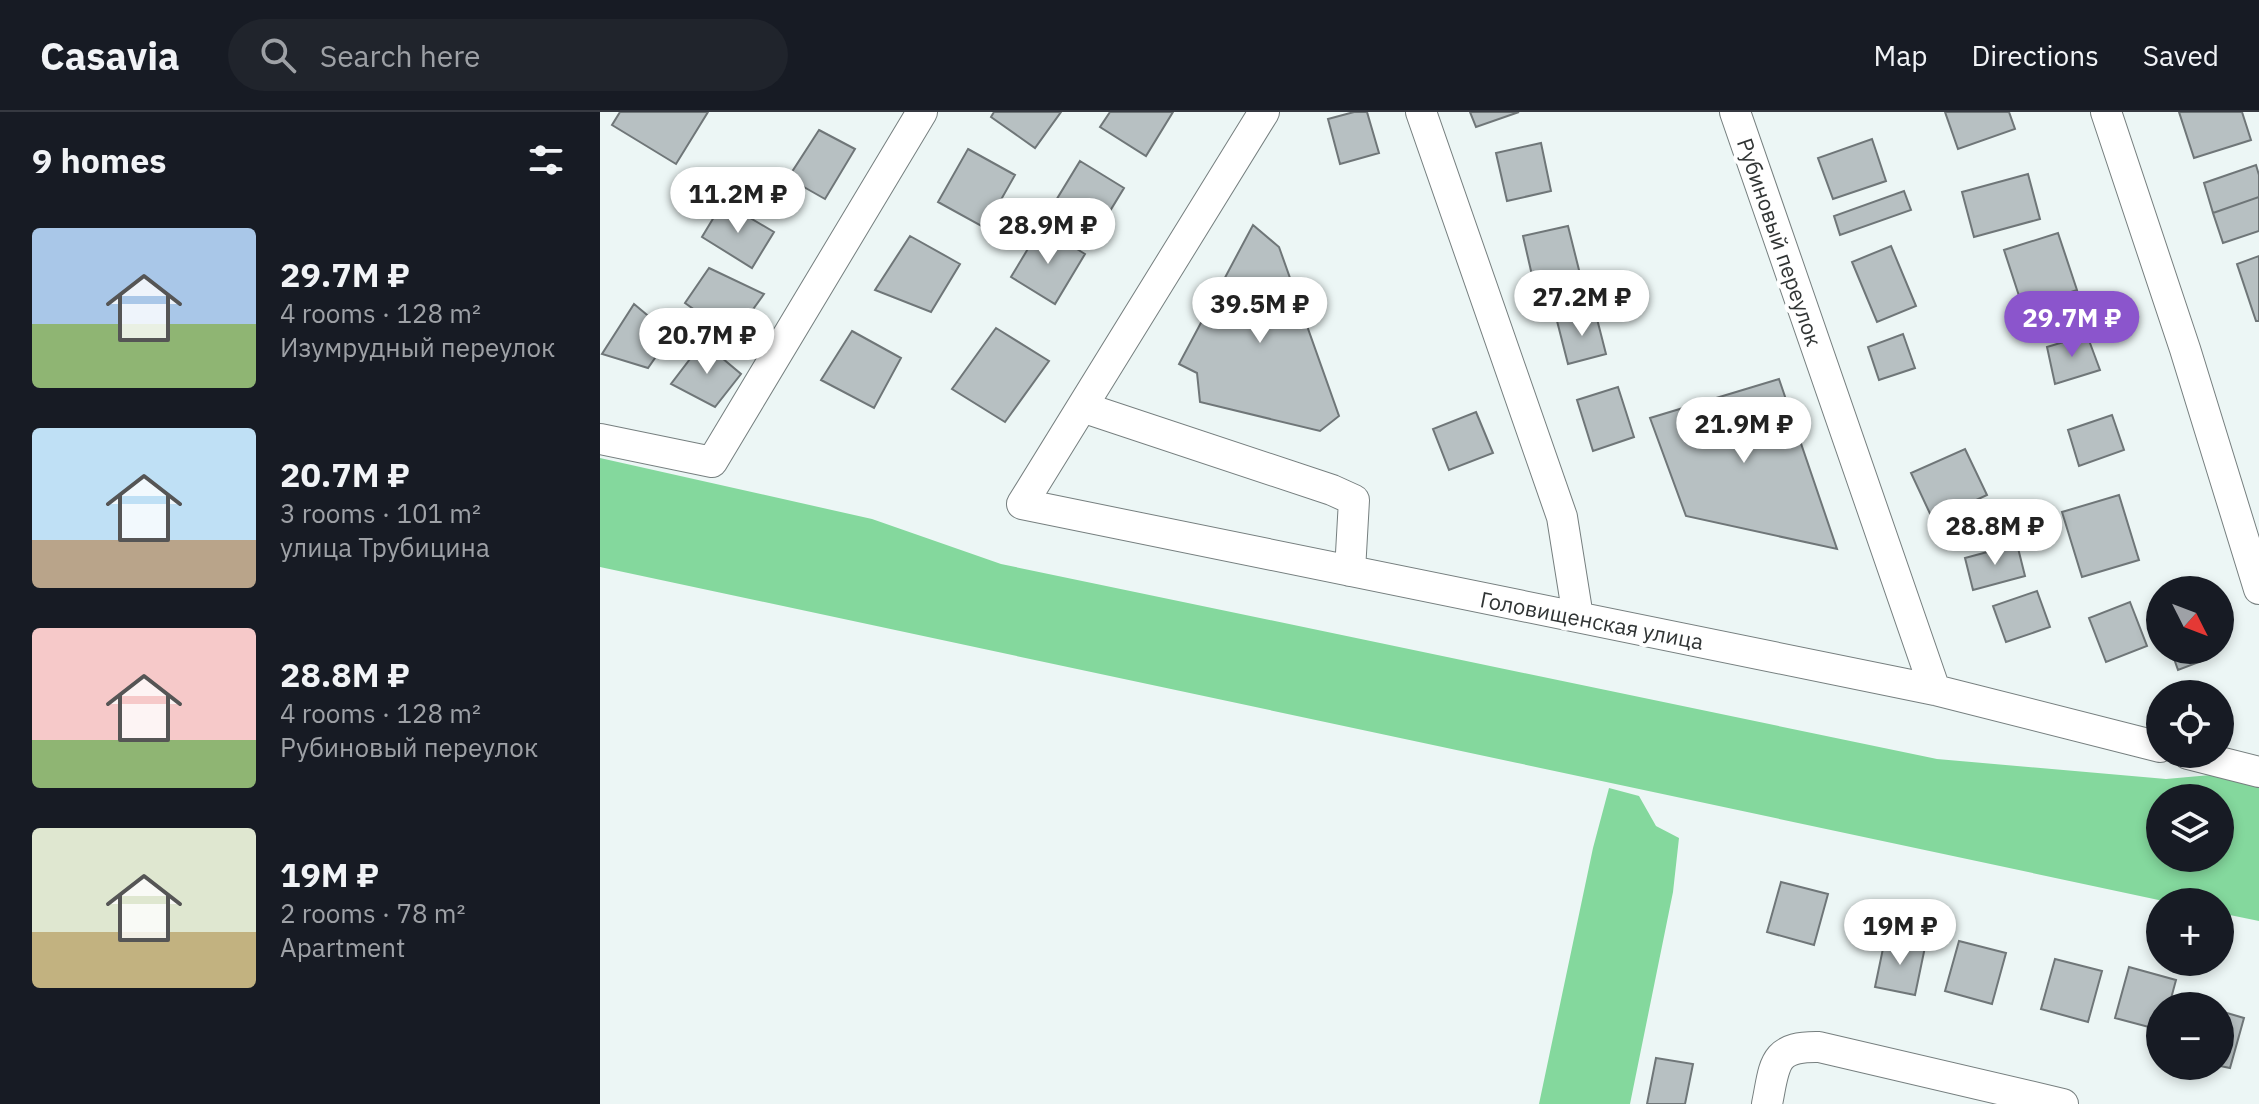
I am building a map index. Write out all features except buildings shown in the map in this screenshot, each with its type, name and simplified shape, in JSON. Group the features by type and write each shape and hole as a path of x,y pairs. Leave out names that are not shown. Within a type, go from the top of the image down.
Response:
{"street":[{"path":"600,439 712,462 922,112"},
{"path":"1264,112 1082,407 1354,500 1350,571"},
{"path":"1421,112 1562,517 1578,617"},
{"name":"Рубиновый переулок","path":"1735,112 1935,690"},
{"path":"2106,112 2185,349 2259,589"},
{"name":"Головищенская улица","path":"1082,407 1022,504 1935,690 2146,743"},
{"path":"2234,766 2259,772"},
{"path":"1767,1104 1775,1067 1782,1055 1795,1046 1819,1047 2063,1104"}],"green space":[{"path":"600,458 872,519 1001,564 1937,759 2166,779 2222,774 2259,782 2259,921 2234,916 2234,888 2146,888 2146,897 600,567"},
{"path":"1609,788 1639,796 1656,826 1679,838 1673,892 1630,1104 1539,1104 1593,848"}]}
